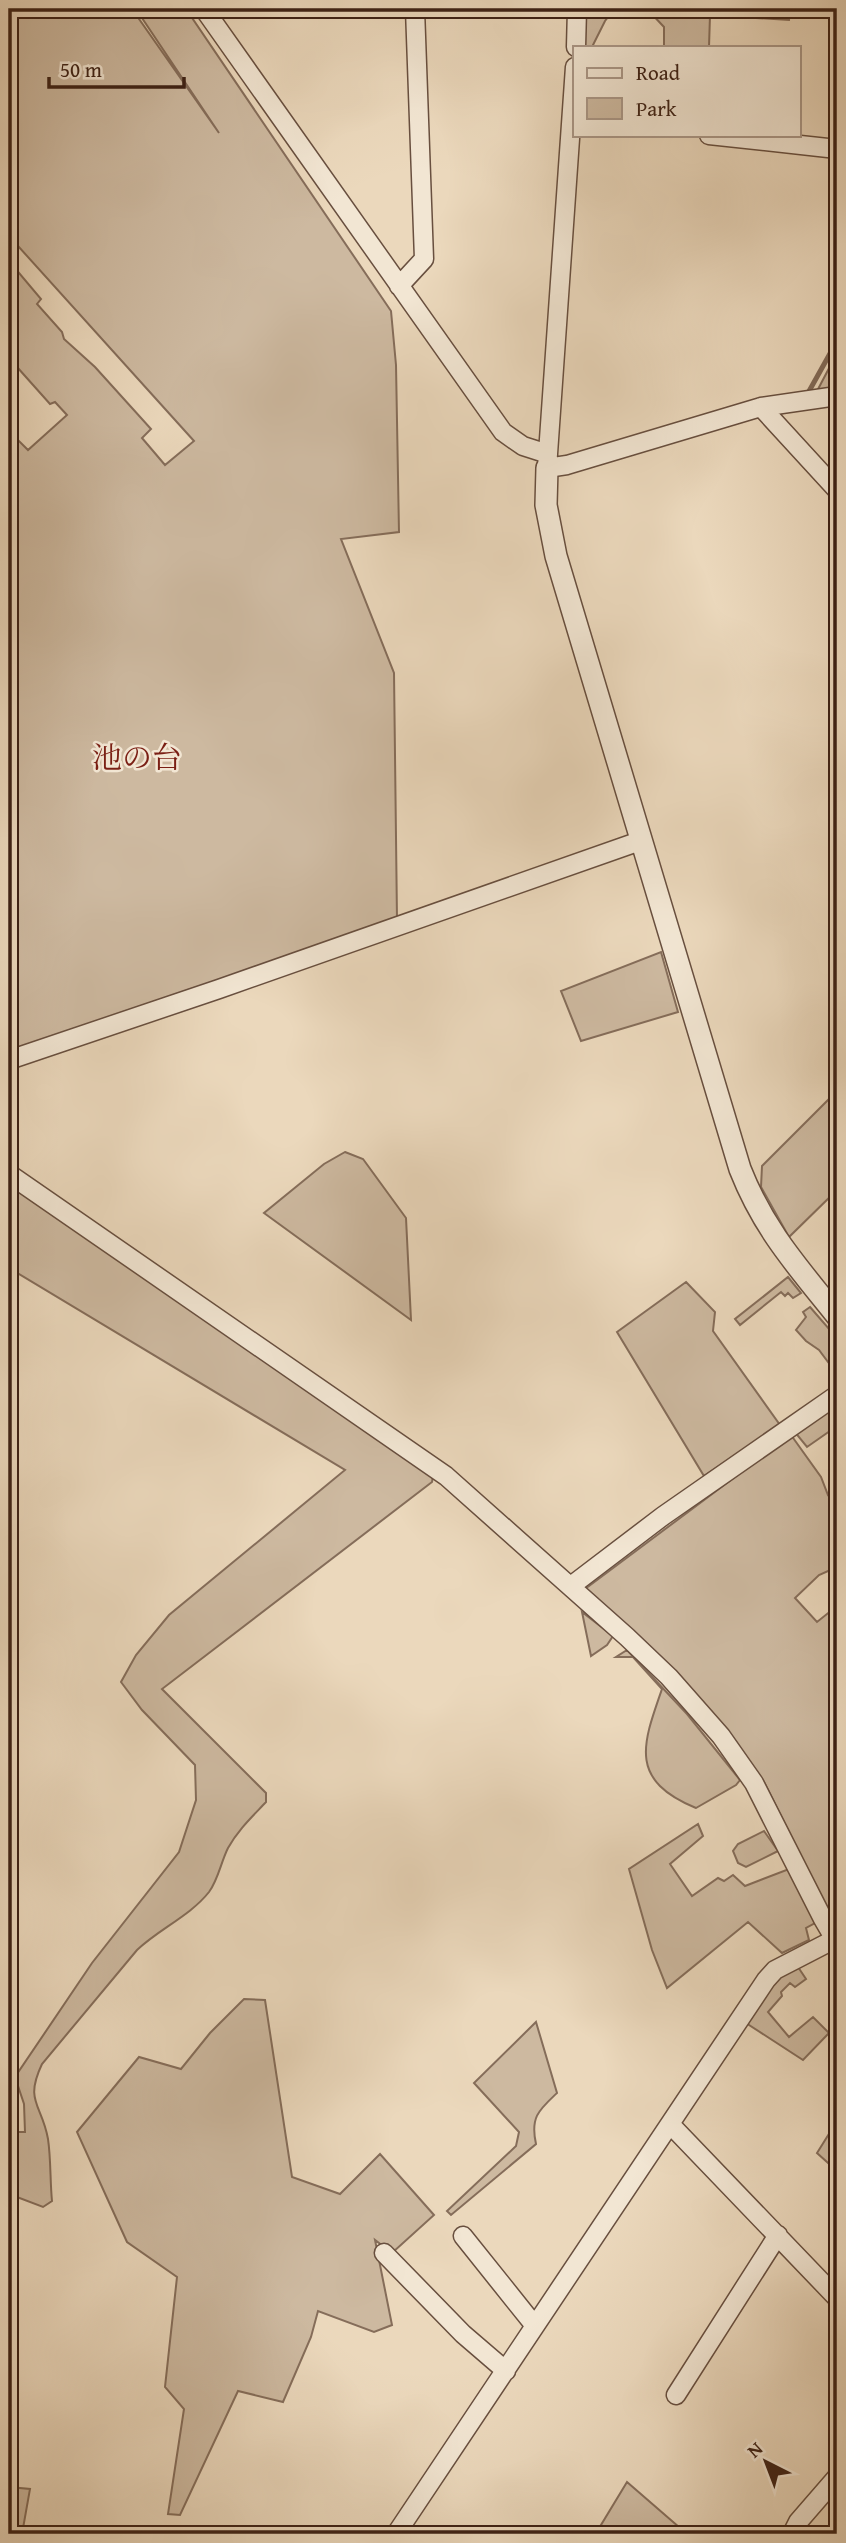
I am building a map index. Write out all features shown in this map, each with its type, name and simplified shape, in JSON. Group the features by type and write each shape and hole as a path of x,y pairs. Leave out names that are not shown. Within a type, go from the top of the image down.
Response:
{"street":[{"path":"204,9 503,432 523,446 548,461 568,465 761,407 837,396"},
{"path":"399,286 424,259 415,9"},
{"path":"576,46 577,9"},
{"path":"573,132 546,505 556,556 740,1169 753,1202 782,1249 837,1317"},
{"path":"718,136 837,149"},
{"path":"761,407 837,490"},
{"path":"9,1060 640,841"},
{"path":"9,1174 435,1468 571,1586 669,1677 721,1736 754,1783 836,1940 775,1970 396,2534"},
{"path":"571,1586 663,1516 837,1395"},
{"path":"670,2124 837,2298"},
{"path":"676,2395 778,2235"},
{"path":"463,2236 535,2326"},
{"path":"384,2253 463,2334 506,2371"},
{"path":"792,2534 798,2522 837,2477"}],"green space":[{"path":"9,9 132,9 219,133 136,9 186,9 391,311 396,365 399,532 341,539 394,673 397,919 9,1051 9,444 16,438 28,450 67,415 55,402 50,404 9,358 9,261 41,299 37,304 62,332 64,339 95,367 151,429 142,438 165,465 194,441 9,236"},
{"path":"583,9 668,9 710,15 709,46 664,46 664,27 648,10 612,12 592,46 580,46"},
{"path":"725,9 790,9 789,20 724,16"},
{"path":"837,353 837,390 816,393"},
{"path":"661,952 678,1012 581,1041 561,991"},
{"path":"837,1091 837,1194 835,1192 789,1237 761,1187 762,1166"},
{"path":"345,1152 363,1159 406,1218 411,1320 264,1213 324,1164"},
{"path":"9,1185 433,1476 432,1482 162,1689 266,1793 266,1802 232,1841 209,1892 193,1908 137,1950 42,2064 34,2095 48,2139 52,2201 43,2207 9,2194 9,2132 25,2132 24,2104 15,2077 92,1963 179,1852 196,1800 195,1765 142,1710 121,1682 136,1655 169,1615 345,1470 9,1268"},
{"path":"788,1277 801,1293 793,1298 788,1293 785,1296 781,1292 740,1325 735,1319"},
{"path":"686,1282 715,1312 713,1331 780,1425 704,1476 617,1332"},
{"path":"810,1307 837,1338 837,1374 819,1350 796,1330 806,1317 803,1312"},
{"path":"837,1404 837,1426 807,1447 794,1431"},
{"path":"791,1435 821,1477 828,1495 837,1490 837,1567 819,1575 795,1598 817,1622 837,1606 837,1929 764,1782 722,1725 585,1589"},
{"path":"582,1612 613,1636 607,1645 591,1656"},
{"path":"627,1650 687,1714 740,1780 736,1785 696,1808 660,1786 646,1759 646,1744 662,1689 633,1657 616,1657"},
{"path":"698,1824 703,1836 670,1864 692,1896 718,1878 724,1881 733,1875 745,1886 789,1869 815,1923 806,1928 809,1940 782,1953 748,1922 667,1988 652,1950 629,1869"},
{"path":"764,1831 778,1851 746,1867 738,1863 733,1851 738,1844"},
{"path":"798,1967 806,1979 795,1987 790,1983 768,2012 789,2037 813,2017 829,2033 803,2060 746,2023 777,1977"},
{"path":"244,1999 265,2000 292,2177 340,2194 380,2154 434,2215 392,2253 375,2240 392,2325 374,2332 318,2311 311,2337 283,2402 238,2391 180,2515 168,2514 184,2409 165,2387 177,2277 127,2242 77,2132 139,2057 181,2069 210,2033"},
{"path":"536,2022 557,2093 545,2104 535,2120 536,2144 451,2215 447,2211 516,2146 519,2132 474,2083"},
{"path":"837,2121 837,2171 817,2153"},
{"path":"627,2482 687,2534 616,2534 601,2525"},
{"path":"9,2487 30,2489 22,2534 9,2534"}],"waterway":[{"path":"808,393 837,341"},
{"path":"94,2534 105,2530 127,2534"}],"district":[{"name":"池の台","path":"137,758"}]}
